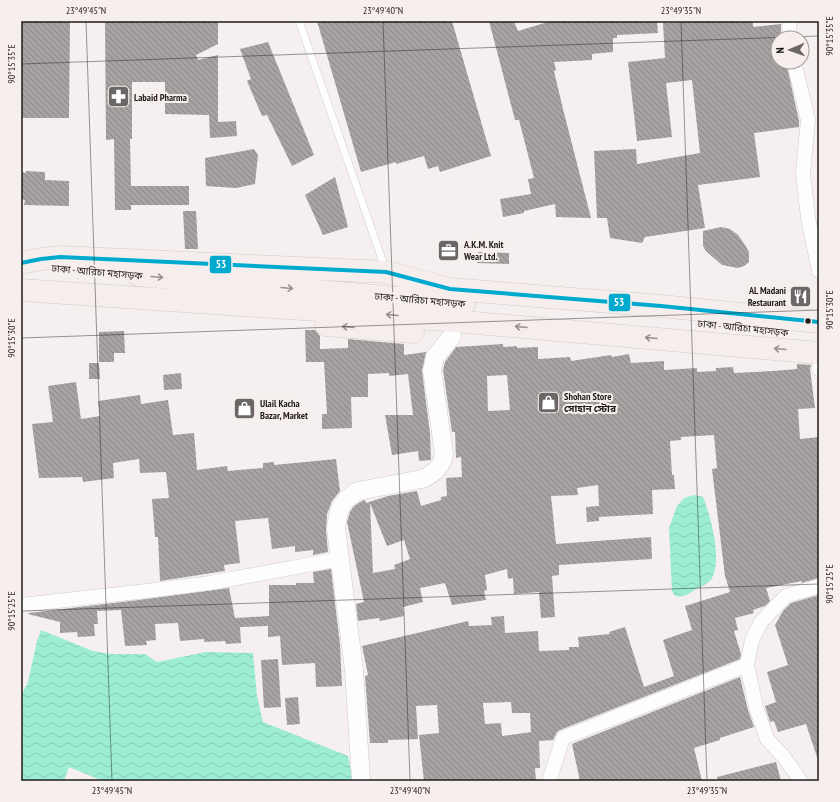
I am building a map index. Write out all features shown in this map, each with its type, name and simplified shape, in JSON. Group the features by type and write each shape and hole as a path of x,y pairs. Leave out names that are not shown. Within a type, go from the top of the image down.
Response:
{"highway":[{"path":"21,264 41,259 60,257 386,272 450,289 661,306 819,322"},
{"name":"ঢাকা - আরিচা মহাসড়ক","path":"21,264 685,322 819,336"},
{"path":"25,290 84,305 819,368"},
{"name":"ঢাকা - আরিচা মহাসড়ক","path":"25,290 362,312 819,353"}],"street":[{"path":"796,70 808,120 803,173 808,218 819,271"},
{"path":"361,781 354,670 336,529 338,512 343,503 358,491 422,479 434,472 442,461 444,454 432,370 435,357 452,336"},
{"path":"21,605 210,583 339,559"},
{"path":"800,781 783,756 767,739 756,707 747,665 752,640 761,622 786,596 819,586"},
{"path":"548,781 563,738 747,665"}],"lane":[{"path":"299,21 386,272"}],"water":[{"path":"694,495 703,497 712,527 716,551 716,562 711,580 687,595 675,596 672,591 669,528 677,506 684,498"},
{"path":"41,630 93,651 110,654 145,654 157,662 206,652 253,653 257,696 263,722 348,756 353,781 103,781 69,767 64,781 21,781 21,696 28,682 37,641"}],"building":[{"path":"21,21 70,21 69,118 21,118"},
{"path":"105,21 218,21 218,44 196,55 198,60 218,55 218,122 236,121 237,136 210,138 209,115 165,114 165,82 132,82 132,139 130,139 131,186 189,186 189,205 131,205 131,210 115,210 114,139 106,140"},
{"path":"317,21 452,21 491,156 440,172 438,166 428,169 424,156 361,172"},
{"path":"489,21 514,21 518,31 551,21 657,21 658,33 617,35 617,38 613,38 613,52 592,54 592,60 554,62 556,70 554,71 563,109 591,218 556,217 555,204 524,211 524,213 503,217 500,199 531,194 528,179 534,178 519,120 515,120"},
{"path":"753,21 753,27 781,24 781,30 770,30 770,70 788,70 799,127 754,133 760,177 698,185 705,228 645,237 642,243 610,238 607,218 597,218 594,151 636,149 637,164 700,153 692,80 666,83 672,137 637,141 628,62 665,58 663,23"},
{"path":"268,42 314,155 292,166 267,115 262,116 247,81 251,79 240,49"},
{"path":"254,149 258,155 255,184 236,188 206,186 205,158"},
{"path":"26,171 45,172 45,180 69,181 69,206 24,205 25,200 21,199 21,172 26,173"},
{"path":"335,177 348,227 323,235 305,195"},
{"path":"183,211 196,211 198,249 185,249"},
{"path":"721,227 730,229 738,235 745,245 749,252 749,262 744,266 738,268 722,265 706,251 703,246 703,231"},
{"path":"478,252 509,253 509,264 477,263"},
{"path":"305,330 315,330 320,336 320,349 348,348 348,339 404,344 404,355 426,352 422,371 430,433 431,460 419,461 418,451 392,455 385,415 413,415 408,374 389,376 389,373 368,374 368,397 351,397 352,428 322,429 322,414 327,414 324,362 306,362"},
{"path":"124,331 125,353 114,353 114,362 99,362 99,332"},
{"path":"503,344 503,347 538,347 538,359 570,357 571,361 629,354 631,363 664,361 664,370 697,368 697,372 716,371 716,368 733,367 734,373 773,371 797,369 797,364 811,365 810,369 815,408 798,409 800,439 819,437 819,578 801,583 802,581 766,588 770,601 765,606 753,610 754,613 735,618 738,630 734,631 741,654 740,659 560,730 557,732 553,740 539,741 540,768 535,768 536,781 424,781 419,735 439,733 437,705 416,706 418,739 388,740 388,743 370,743 365,676 368,675 362,646 468,621 469,626 492,625 491,617 504,616 505,633 538,631 539,651 569,650 569,647 579,647 578,637 610,634 609,632 625,627 644,687 674,676 663,640 692,630 685,606 730,592 725,576 712,469 717,468 714,435 681,437 681,440 670,441 672,475 674,475 675,489 652,490 653,514 599,517 599,521 587,522 586,507 599,506 598,485 577,488 578,495 551,496 556,544 651,537 652,559 559,565 559,575 552,576 555,617 541,618 539,592 514,594 513,578 508,579 507,569 485,575 487,590 484,591 486,600 452,605 445,583 420,588 423,602 403,607 404,616 380,621 379,618 358,621 356,604 364,602 347,522 350,512 354,506 365,500 366,503 388,496 417,491 421,506 441,500 441,497 447,496 446,478 462,477 461,457 456,458 455,432 452,432 443,370 445,362 456,347","holes":["507,375 510,410 488,411 487,376","370,503 387,546 404,540 410,559 394,565 395,569 373,573","511,702 512,713 530,713 531,732 502,736 501,723 485,724 483,703"]},
{"path":"89,363 99,363 100,379 89,379"},
{"path":"181,373 182,389 164,390 163,375"},
{"path":"76,382 81,419 100,416 98,401 140,395 141,404 168,400 173,435 194,433 197,470 227,466 228,471 263,468 263,463 274,462 274,465 336,459 340,491 332,501 327,514 326,530 328,552 313,555 313,550 295,552 295,546 272,549 268,518 235,521 240,563 224,565 225,571 160,581 158,537 155,537 152,499 169,498 166,472 140,473 139,459 113,463 114,478 83,482 82,477 39,478 32,424 53,422 48,386"},
{"path":"331,569 340,645 342,686 316,687 315,663 282,665 280,636 268,637 268,626 240,627 241,643 226,644 225,641 204,642 204,639 180,641 178,623 155,624 156,640 146,641 147,645 125,646 121,610 97,611 98,624 94,624 95,636 78,637 77,632 60,633 60,622 28,614 229,588 235,618 269,616 269,585 314,583 313,572"},
{"path":"819,595 819,757 817,757 806,724 778,732 774,721 770,722 765,706 776,702 767,672 788,665 775,625 783,611 791,603"},
{"path":"278,659 281,707 264,708 261,660"},
{"path":"740,677 754,727 694,748 702,781 580,781 572,744"},
{"path":"298,697 300,724 287,725 285,698"},
{"path":"776,762 781,781 718,781 717,777"}],"transit line":[{"name":"53","path":"21,263 60,257 386,272 450,289 661,306 819,322"}],"place":[{"name":"Labaid Pharma","path":"119,97"},
{"name":"A.K.M. Knit Wear Ltd.","path":"449,250"},
{"name":"AL Madani Restaurant","path":"801,296"},
{"name":"Shohan Store সোহান স্টোর","path":"548,402"},
{"name":"Ulail Kacha Bazar, Market","path":"245,409"}]}
